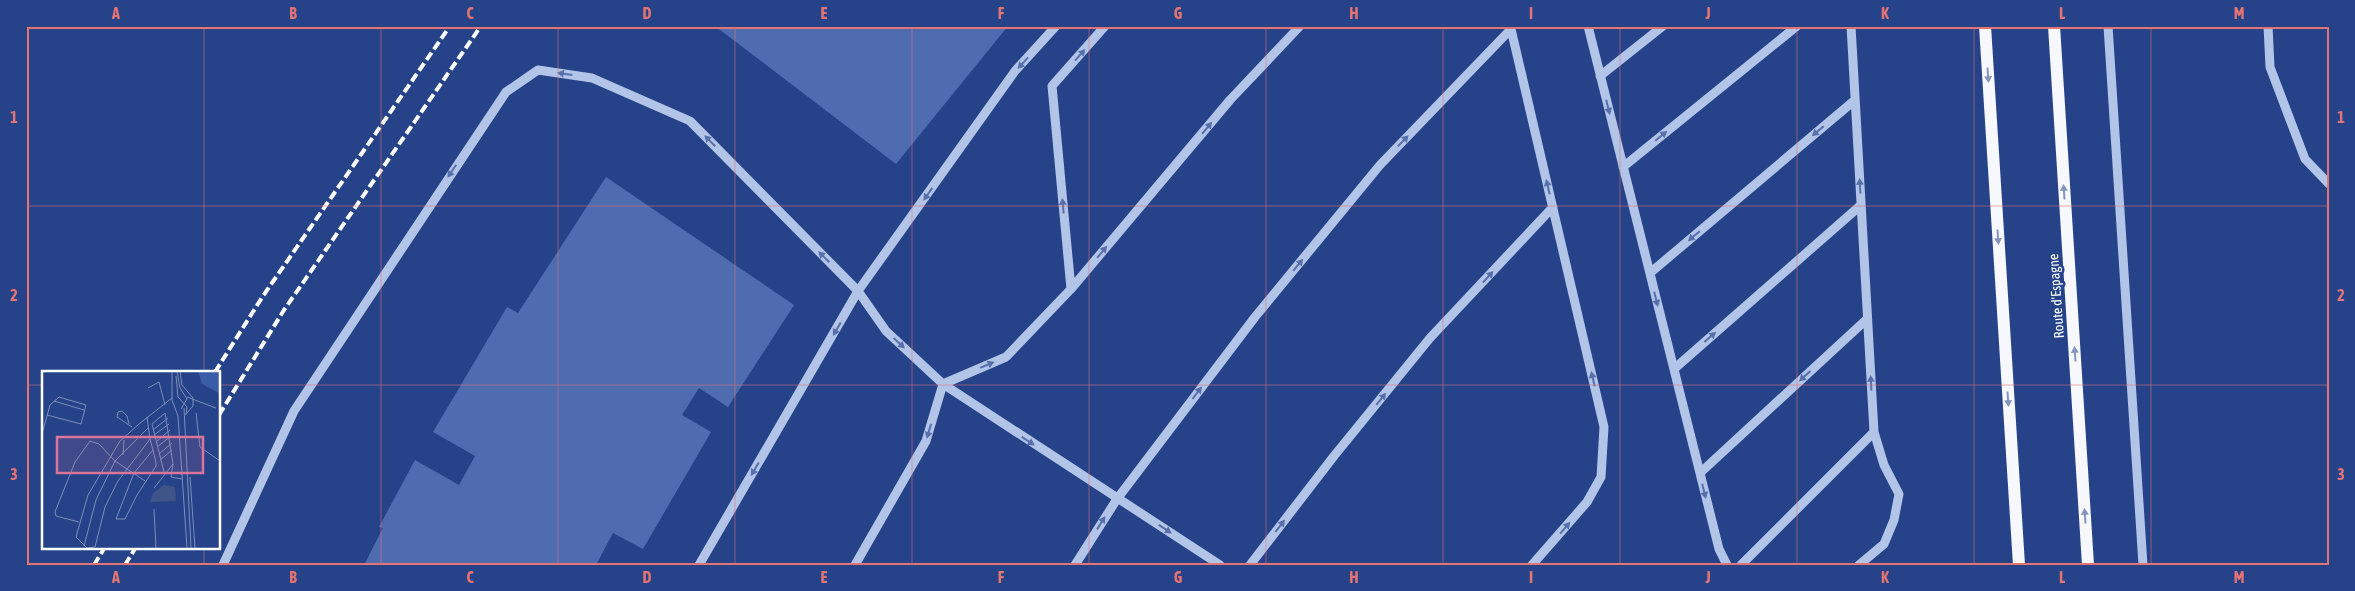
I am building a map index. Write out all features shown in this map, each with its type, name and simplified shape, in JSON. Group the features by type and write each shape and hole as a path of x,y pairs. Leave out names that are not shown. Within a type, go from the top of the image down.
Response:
{"main road":[{"path":"1985,26 2019,565"},
{"name":"Route d'Espagne","path":"2054,26 2088,565"}],"lane":[{"path":"699,565 858,291 1015,71 1056,26"},
{"path":"1071,289 1052,86 1105,26"},
{"path":"943,384 1006,357 1071,289 1230,100 1300,26"},
{"path":"1588,26 1719,549 1727,565"},
{"path":"1600,76 1663,26"},
{"path":"1623,167 1797,26"},
{"path":"1851,26 1874,432 1884,465 1899,494 1894,520 1884,544 1859,565"},
{"path":"2108,26 2143,565"},
{"path":"2268,26 2270,67 2305,159 2329,184"},
{"path":"1510,28 1604,427 1601,477 1587,502 1532,565"},
{"path":"1075,565 1116,499 1255,317 1380,165 1510,28"},
{"path":"223,565 294,412 506,92 538,70 592,78 690,121 858,291 886,331 943,384 1116,499 1220,565"},
{"path":"1650,273 1855,100"},
{"path":"1674,370 1861,205"},
{"path":"1250,565 1334,456 1430,338 1553,207"},
{"path":"1700,472 1867,319"},
{"path":"855,565 926,441 943,384"},
{"path":"1741,565 1874,432"}],"building":[{"path":"715,26 1008,26 896,164"},
{"path":"606,177 794,305 728,407 699,388 682,415 711,432 643,549 613,533 596,565 364,565 383,528 379,527 415,460 459,485 475,456 433,432 507,307 518,313"}],"railway":[{"path":"216,371 263,296 450,26"},
{"path":"220,413 284,310 481,26"},
{"path":"94,565 104,548"},
{"path":"125,565 135,548"}]}
